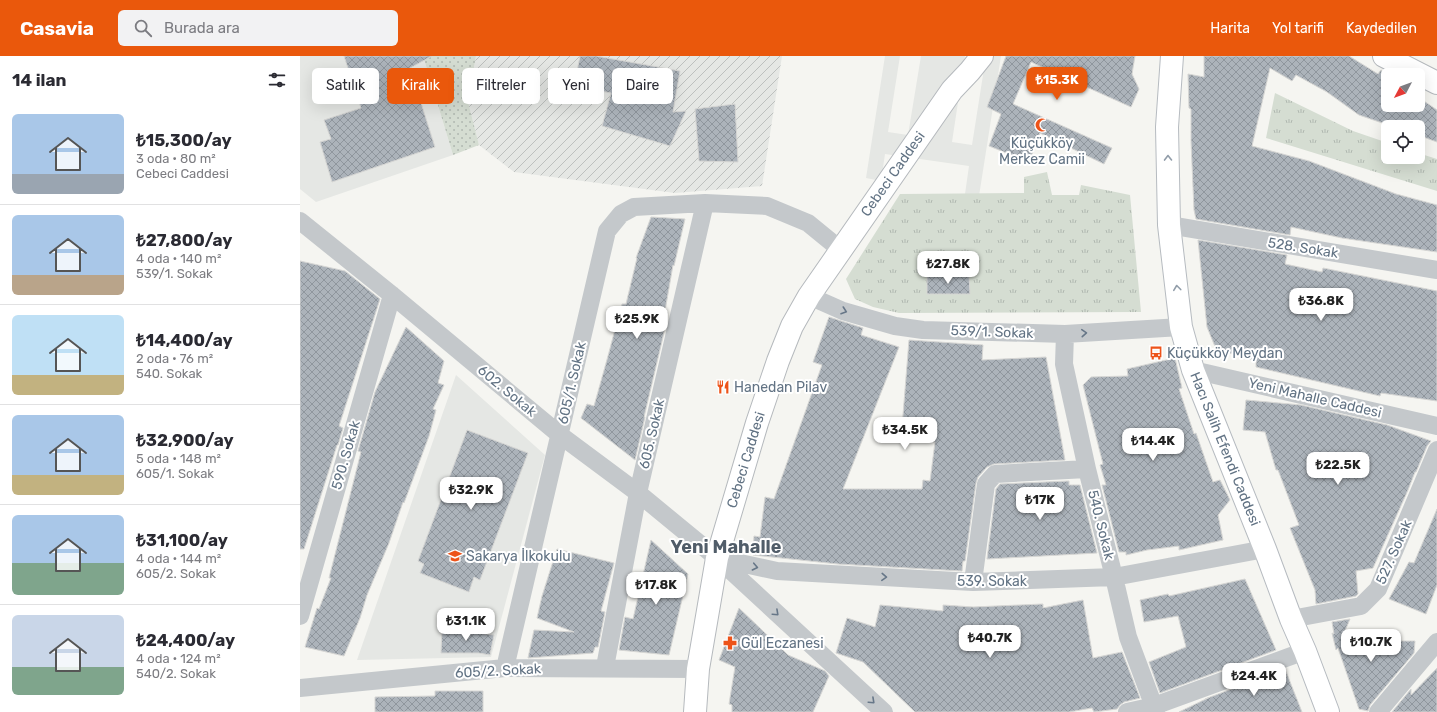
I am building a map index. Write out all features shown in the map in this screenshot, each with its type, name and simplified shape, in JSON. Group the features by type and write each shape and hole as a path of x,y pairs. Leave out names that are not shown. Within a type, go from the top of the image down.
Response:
{"main road":[{"name":"Cebeci Caddesi","path":"952,90 965,56"},
{"name":"Cebeci Caddesi","path":"694,712 698,669 717,558 757,423 775,368 792,326 809,296 952,90 982,56"},
{"name":"Hacı Salih Efendi Caddesi","path":"1172,56 1167,127 1169,225 1181,326 1193,370 1265,549 1328,712"},
{"path":"1384,56 1437,83"}],"street":[{"name":"605/1. Sokak","path":"505,668 607,231 620,214 634,207 705,203 767,206 808,223 841,250"},
{"name":"605. Sokak","path":"605,667 638,493 705,203"},
{"name":"602. Sokak","path":"300,221 392,295 560,435 638,493 717,558 884,712"},
{"name":"528. Sokak","path":"1169,225 1437,270"},
{"name":"590. Sokak","path":"300,616 392,295"},
{"name":"539/1. Sokak","path":"809,296 843,311 895,326 923,330 1065,334 1181,326"},
{"name":"540. Sokak","path":"1065,334 1064,364 1087,469 1128,637 1155,709"},
{"name":"Yeni Mahalle Caddesi","path":"1193,370 1437,426"},
{"name":"527. Sokak","path":"1291,619 1361,606 1378,589 1437,450"},
{"path":"974,582 986,484 995,474 1087,469"},
{"name":"539. Sokak","path":"717,558 777,571 974,582 1114,577 1265,549"},
{"path":"1378,712 1437,642"},
{"path":"1127,712 1155,709 1305,651"},
{"name":"605/2. Sokak","path":"300,688 505,668 605,667 698,669"}],"shaded area":[{"path":"300,56 423,56 427,68 387,68 387,104 438,104 453,155 316,202 300,189"},
{"path":"476,56 782,56 762,186 675,193 514,172 479,145 468,104 540,104 540,68 474,68"},
{"path":"885,56 900,56 888,132 908,135 921,56 965,56 952,142 972,145 986,56 1001,56 979,196 965,194 969,166 885,154 881,181 866,178"},
{"name":"Sakarya İlkokulu","path":"456,375 545,455 491,657 357,660"}],"green space":[{"path":"423,56 476,56 474,68 462,68 462,104 469,104 479,145 453,155 438,104 454,104 454,68 427,68"},
{"path":"1275,93 1353,131 1381,141 1381,164 1425,164 1425,155 1437,159 1437,191 1266,138"},
{"path":"1047,172 1052,195 1079,195 1081,185 1130,195 1141,312 899,313 873,307 855,299 846,279 900,194 1024,193 1024,177"}],"building":[{"path":"344,56 432,56 410,68 387,68 387,104 421,104 435,147 332,182 320,142 331,139 324,120 361,108 360,104 379,104 379,68 348,68"},
{"path":"580,56 596,56 663,68 612,68 612,104 673,104 673,70 680,71 673,112 686,111 670,146 602,126 611,93 604,92 604,68 578,68"},
{"name":"Küçükköy Merkez Camii","path":"1006,56 1135,56 1132,74 1139,89 1131,107 1031,62 1013,104 1112,148 1104,164 1040,133 1029,162 989,146 1001,114 987,107"},
{"path":"1204,56 1349,56 1378,74 1381,70 1381,112 1425,112 1425,102 1437,110 1437,142 1425,138 1425,120 1381,120 1381,123 1359,115 1327,92 1296,75 1292,81 1270,68 1252,146 1309,161 1396,194 1437,205 1437,252 1342,238 1291,227 1290,235 1196,219 1194,210 1191,109 1189,108 1188,74 1204,77"},
{"path":"735,104 738,162 699,161 695,109"},
{"path":"651,217 685,219 674,266 673,265 665,311 667,312 663,337 635,460 581,418 587,404 594,406 617,322 619,323 622,304 626,304 636,258"},
{"path":"1198,240 1287,255 1285,264 1322,272 1323,268 1437,291 1437,401 1381,393 1380,396 1256,367 1256,361 1216,349 1207,327"},
{"path":"300,261 345,271 380,299 339,426 343,428 304,549 300,549"},
{"path":"969,275 970,294 927,294 927,276"},
{"path":"829,317 863,328 861,335 899,347 843,489 922,489 923,480 930,481 935,442 901,440 909,340 983,345 982,360 1046,357 1065,460 994,464 987,467 978,477 976,483 965,561 963,561 962,571 838,564 753,555 754,536 760,537 765,497 774,499 822,365 813,362"},
{"path":"406,327 444,361 438,383 444,385 433,409 436,410 429,436 404,503 403,502 389,543 367,595 360,618 344,656 305,647 317,608 319,609 331,578 329,578 361,452 358,451 375,392"},
{"path":"1175,358 1182,388 1179,389 1194,434 1196,433 1213,482 1220,480 1230,500 1218,515 1223,540 1179,550 1179,546 1147,550 1126,555 1126,552 1119,552 1102,485 1106,485 1100,465 1103,464 1083,385 1091,377 1128,376 1127,369"},
{"path":"1246,400 1301,405 1387,425 1431,441 1427,446 1415,472 1373,568 1356,571 1358,594 1356,596 1316,604 1315,590 1290,528 1299,525 1278,470 1276,470 1265,432 1243,430"},
{"path":"467,430 528,453 480,580 474,577 469,592 420,573 424,564 418,561"},
{"path":"1069,481 1069,485 1080,485 1097,553 987,559 996,489 1000,484"},
{"path":"1437,509 1437,585 1426,614 1389,599 1409,562 1414,563"},
{"path":"651,540 688,574 669,655 619,650 625,617 633,619"},
{"path":"557,549 614,563 601,611 605,612 598,647 595,647 593,653 528,658 534,630 574,632 537,618 542,596"},
{"path":"1245,579 1276,650 1160,693 1149,662 1186,647 1178,616 1144,622 1140,600 1168,594 1169,596"},
{"path":"1083,600 1093,658 1122,652 1140,698 1124,702 1117,709 1094,712 1092,708 1069,712 915,712 863,662 836,653 847,618 875,627 880,605 943,611 943,605 973,607 1043,604 1043,608"},
{"path":"739,608 788,655 825,671 829,676 813,712 732,712 732,705 729,704 735,667 719,660"},
{"path":"1350,619 1342,638 1363,648 1368,639 1415,641 1414,653 1370,705 1368,711 1359,709 1338,648 1336,650 1332,633 1334,634 1332,622"},
{"path":"442,629 479,631 479,633 494,635 490,655 479,653 441,653"},
{"path":"1437,668 1437,712 1392,712 1411,689 1411,695"},
{"path":"1285,669 1302,712 1179,712 1208,698 1205,699"},
{"path":"435,691 483,691 483,712 375,712 375,697 435,696"}],"place":[{"name":"Küçükköy Merkez Camii","path":"1042,125"},
{"name":"Küçükköy Meydan","path":"1156,353"},
{"name":"Hanedan Pilav","path":"723,387"},
{"name":"Sakarya İlkokulu","path":"455,556"},
{"name":"Gül Eczanesi","path":"730,643"}],"district":[{"name":"Yeni Mahalle","path":"726,547"}]}
